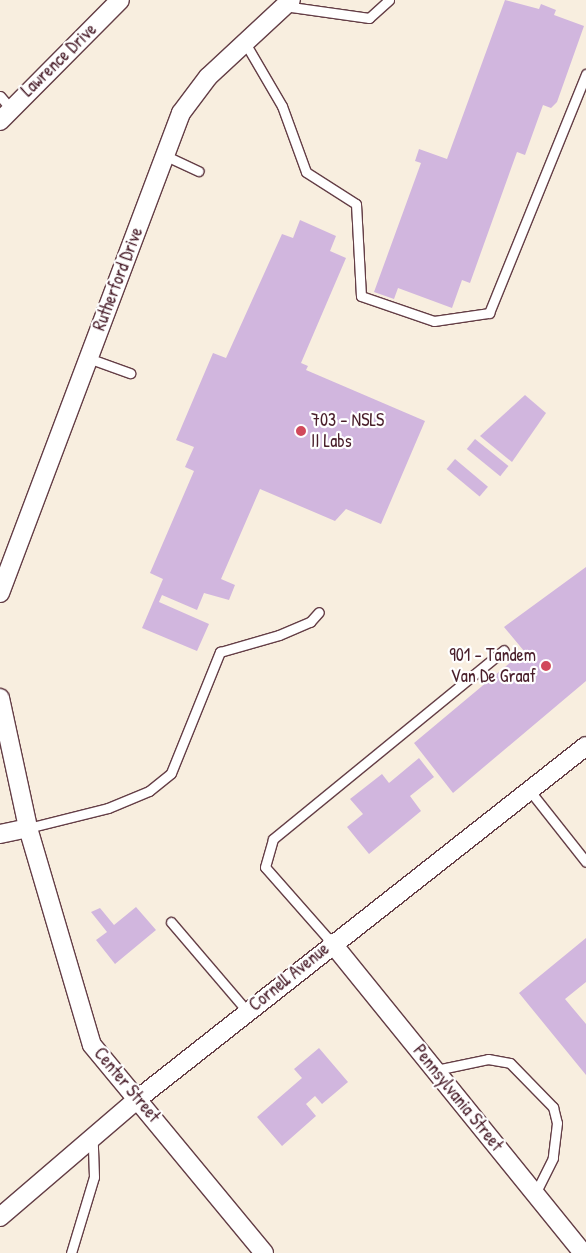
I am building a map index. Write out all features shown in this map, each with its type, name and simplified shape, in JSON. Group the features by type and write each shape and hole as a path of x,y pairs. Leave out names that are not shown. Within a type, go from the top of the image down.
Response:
{"street":[{"name":"Lawrence Drive","path":"4,108 120,0"},
{"name":"Rutherford Drive","path":"0,593 181,113 244,40 288,3"},
{"path":"0,698 28,828 0,834"},
{"name":"Cornell Avenue","path":"0,1217 92,1142 139,1098 247,1011 586,746"},
{"name":"Center Street","path":"28,828 92,1045 139,1098 264,1253"},
{"name":"Pennsylvania Street","path":"332,943 584,1253"}],"lane":[{"path":"288,3 369,18 389,0"},
{"path":"244,40 282,106 306,172 356,204 362,296 434,321 488,313 586,74"},
{"path":"164,155 199,171"},
{"path":"88,358 130,373"},
{"path":"28,828 108,808 149,791 171,773 220,652 279,635 310,622 319,612"},
{"path":"332,943 265,866 273,839 504,650"},
{"path":"530,791 586,862"},
{"path":"170,922 247,1011"},
{"path":"436,1070 488,1059 510,1064 554,1107 557,1123 553,1158 535,1194"},
{"path":"71,1253 94,1177 92,1142"}],"building":[{"path":"505,0 539,9 541,4 556,10 554,15 584,26 557,102 551,108 543,105 525,155 517,152 470,283 462,280 452,308 398,288 394,299 374,292 421,163 415,161 419,149 447,159"},
{"name":"703 - NSLS II Labs","path":"300,220 336,236 330,251 346,258 301,363 308,366 306,370 425,421 381,524 346,509 335,521 260,489 221,579 235,585 229,600 204,593 197,610 162,595 159,602 209,624 197,651 142,628 163,579 150,573 194,471 185,467 194,447 176,440 213,353 226,358 282,234 293,238"},
{"path":"525,395 546,413 512,462 480,436"},
{"path":"475,439 508,466 500,476 467,449"},
{"path":"455,459 488,487 480,497 447,469"},
{"name":"901 - Tandem Van De Graaf","path":"586,567 586,681 453,793 414,743 524,651 504,627"},
{"path":"419,758 434,777 410,796 421,811 369,854 347,827 363,814 350,799 382,774 389,783"},
{"path":"136,907 156,930 115,964 96,940 107,932 91,912 100,908 114,925"},
{"path":"586,938 586,982 565,999 586,1024 586,1075 519,993"},
{"path":"319,1048 348,1082 322,1104 315,1096 306,1104 316,1116 282,1146 257,1117 302,1078 294,1069"}],"place":[{"name":"703 - NSLS II Labs","path":"301,431"},
{"name":"901 - Tandem Van De Graaf","path":"546,666"}]}
